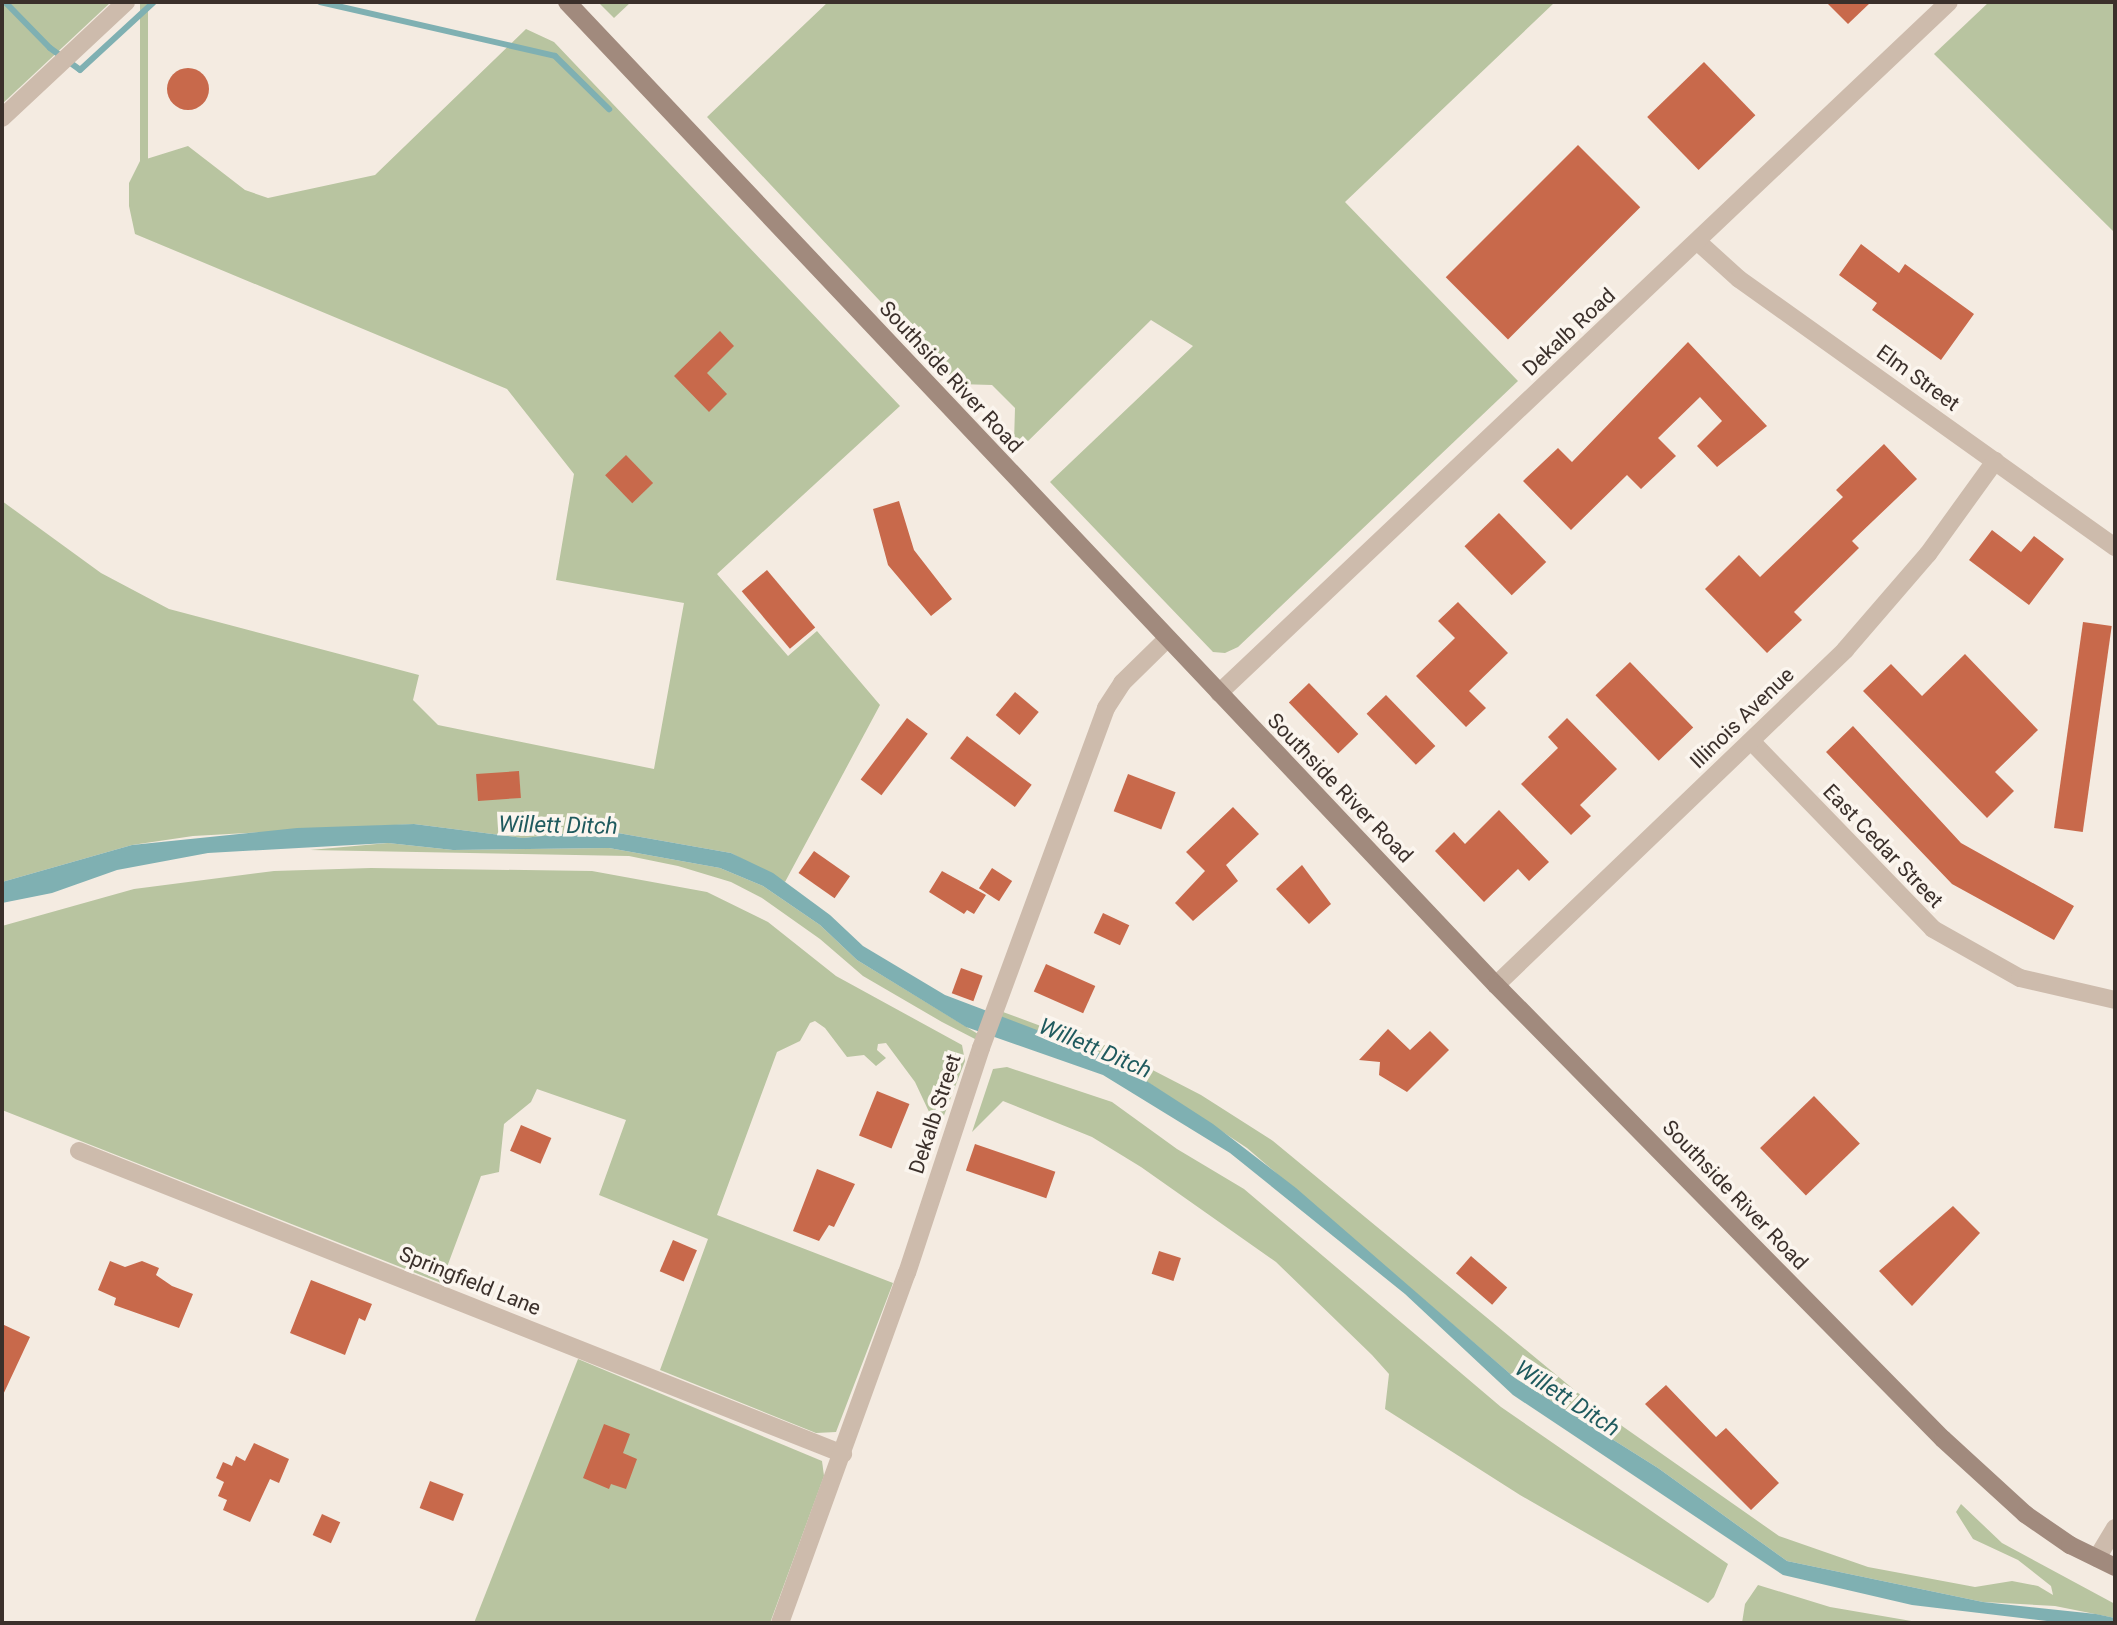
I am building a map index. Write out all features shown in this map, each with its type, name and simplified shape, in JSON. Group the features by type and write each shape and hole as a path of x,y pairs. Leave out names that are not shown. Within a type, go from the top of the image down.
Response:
{"main road":[{"name":"Southside River Road","path":"566,2 1496,985 1972,1469 2049,1532 2115,1567"}],"street":[{"path":"2,118 126,2"},
{"name":"Dekalb Road","path":"1219,693 1698,242 1948,2"},
{"name":"Elm Street","path":"1698,242 1728,271 2115,547"},
{"name":"Illinois Avenue","path":"1496,985 1752,742 1888,603 1995,461"},
{"name":"Dekalb Street","path":"780,1623 843,1454 984,1043 1106,708 1122,683 1167,639"},
{"name":"East Cedar Street","path":"1752,742 1933,929 2020,978 2115,1000"},
{"name":"Springfield Lane","path":"79,1151 843,1454"},
{"path":"2097,1558 2115,1528"}],"green space":[{"path":"2,2 111,2 2,104"},
{"path":"140,2 148,2 148,191 140,191"},
{"path":"598,2 631,2 614,18"},
{"path":"828,2 1554,3 1345,202 1518,381 1238,647 1225,653 1213,652 1050,482 1193,346 1151,320 1019,450 1014,442 1015,408 992,385 958,384 707,117"},
{"path":"1989,2 2115,2 2115,233 1934,54"},
{"path":"526,29 554,42 900,406 717,574 788,656 817,631 880,705 785,882 731,853 601,830 523,838 414,824 193,836 132,845 2,882 2,501 101,573 169,609 419,675 413,700 438,725 654,769 684,603 556,580 574,474 507,389 135,234 129,206 129,183 140,161 188,146 245,190 268,198 375,175"},
{"path":"388,843 453,850 609,848 720,868 763,886 820,925 857,960 978,1034 975,1039 863,976 820,939 762,898 731,882 678,866 629,856 310,850"},
{"path":"371,868 592,871 707,892 768,922 836,976 962,1045 965,1061 938,1131 915,1082 886,1043 878,1044 877,1050 886,1058 876,1066 864,1055 847,1057 825,1028 815,1021 810,1023 800,1041 777,1052 717,1215 893,1283 836,1432 816,1433 660,1370 708,1239 599,1195 626,1120 537,1089 531,1102 504,1124 499,1172 481,1176 441,1283 2,1110 2,926 134,889 274,871"},
{"path":"1003,1012 1073,1038 1077,1031 1201,1095 1273,1141 1595,1407 1779,1536 1868,1567 1975,1587 2012,1581 2038,1586 2053,1595 2051,1586 2018,1560 1973,1539 1956,1512 1961,1504 2002,1543 2115,1604 2115,1618 2055,1606 1983,1602 1787,1561 1658,1468 1515,1378 1247,1148 1111,1058 1020,1027 1001,1018"},
{"path":"1007,1067 1112,1102 1177,1149 1244,1189 1501,1407 1728,1564 1714,1597 1708,1603 1520,1495 1385,1409 1389,1374 1372,1355 1276,1262 1141,1167 1092,1137 1003,1101 972,1132 993,1069"},
{"path":"578,1359 822,1461 824,1476 770,1623 474,1623"},
{"path":"1758,1585 1830,1607 1923,1623 1742,1623 1745,1604"}],"water":[{"path":"414,824 523,838 601,830 731,853 773,873 830,915 863,946 945,995 1111,1058 1213,1124 1296,1188 1515,1378 1658,1468 1787,1561 1983,1602 2096,1614 2115,1618 2115,1623 2064,1623 1912,1605 1783,1575 1513,1395 1405,1294 1230,1153 1103,1075 966,1027 857,960 820,925 763,886 720,868 609,848 453,850 388,843 208,853 117,870 52,893 2,903 2,882 132,845 297,828"}],"building":[{"path":"1826,2 1871,2 1848,24"},
{"path":"1704,62 1755,115 1699,170 1647,117"},
{"path":"188,68 203,74 209,89 203,104 188,110 173,104 167,89 173,74"},
{"path":"1578,145 1640,207 1508,339 1446,277"},
{"path":"1861,244 1899,273 1905,264 1974,314 1941,360 1872,310 1877,303 1839,275"},
{"path":"720,331 734,346 707,373 727,394 709,412 674,376"},
{"path":"1688,342 1767,426 1717,467 1697,446 1722,421 1700,397 1658,438 1676,456 1641,489 1627,475 1571,530 1523,481 1558,448 1572,462"},
{"path":"1884,444 1917,479 1852,541 1859,548 1794,612 1802,620 1767,653 1705,589 1739,555 1760,577 1843,497 1836,490"},
{"path":"626,455 653,483 632,503 605,475"},
{"path":"899,501 914,550 952,599 931,616 888,565 873,509"},
{"path":"1499,513 1546,562 1512,595 1464,546"},
{"path":"1992,530 2021,552 2034,536 2064,559 2029,605 1969,560"},
{"path":"767,570 815,627 790,649 742,591"},
{"path":"1458,602 1508,653 1469,691 1486,708 1466,727 1416,676 1455,638 1438,621"},
{"path":"2083,622 2112,626 2083,832 2054,828"},
{"path":"1965,654 2038,730 1995,772 2014,791 1987,818 1863,691 1891,664 1922,696"},
{"path":"1630,662 1693,727 1659,761 1595,695"},
{"path":"1309,683 1358,734 1338,754 1289,702"},
{"path":"1015,692 1039,712 1019,735 996,715"},
{"path":"1386,695 1435,746 1416,765 1367,714"},
{"path":"907,718 928,734 881,795 861,779"},
{"path":"1567,718 1617,769 1580,805 1591,816 1571,835 1521,784 1558,748 1548,737"},
{"path":"1853,726 1961,843 2074,906 2054,940 1952,884 1826,752"},
{"path":"967,736 1032,785 1015,807 950,758"},
{"path":"519,771 521,798 478,801 476,774"},
{"path":"1128,774 1176,792 1161,830 1114,811"},
{"path":"1233,807 1259,834 1226,865 1238,881 1193,921 1175,903 1205,871 1186,852"},
{"path":"1499,810 1549,862 1529,881 1518,869 1484,902 1435,851 1454,832 1465,844"},
{"path":"814,851 850,876 835,898 799,873"},
{"path":"1302,865 1331,904 1309,924 1276,889"},
{"path":"992,868 1012,881 999,901 979,888"},
{"path":"942,871 986,895 974,914 967,910 964,914 929,892"},
{"path":"1103,913 1129,925 1120,945 1094,933"},
{"path":"1046,964 1095,986 1083,1013 1034,991"},
{"path":"961,968 983,976 973,1001 952,993"},
{"path":"1388,1029 1410,1050 1430,1031 1449,1050 1407,1092 1379,1075 1380,1062 1359,1060"},
{"path":"877,1091 909,1104 891,1149 859,1136"},
{"path":"1814,1096 1860,1143 1806,1196 1760,1148"},
{"path":"521,1125 551,1138 540,1164 510,1151"},
{"path":"975,1144 1055,1172 1046,1198 966,1170"},
{"path":"817,1169 855,1184 834,1227 829,1225 819,1241 793,1231"},
{"path":"1953,1206 1980,1233 1912,1306 1879,1271"},
{"path":"673,1240 697,1250 684,1281 660,1271"},
{"path":"1159,1251 1181,1258 1173,1281 1152,1274"},
{"path":"1471,1256 1507,1287 1492,1305 1456,1273"},
{"path":"110,1261 125,1267 142,1261 159,1268 156,1275 172,1286 193,1294 179,1328 114,1305 116,1298 98,1290"},
{"path":"311,1280 372,1304 365,1321 359,1318 345,1355 290,1333"},
{"path":"2,1324 30,1337 2,1397"},
{"path":"1666,1385 1716,1437 1726,1428 1779,1483 1751,1510 1645,1404"},
{"path":"604,1424 630,1434 623,1453 637,1459 626,1489 611,1484 609,1489 583,1478"},
{"path":"254,1443 289,1459 279,1483 270,1479 250,1522 223,1510 227,1500 218,1496 224,1482 216,1478 223,1462 232,1466 236,1456 245,1461"},
{"path":"430,1481 464,1494 453,1521 420,1508"},
{"path":"322,1514 340,1522 331,1543 313,1535"}],"waterway":[{"path":"5,2 50,48 80,70 154,2"},
{"path":"320,2 555,56 609,109"}],"water label":[{"name":"Willett Ditch","path":"558,826"},
{"name":"Willett Ditch","path":"1095,1049"},
{"name":"Willett Ditch","path":"1567,1399"}]}
